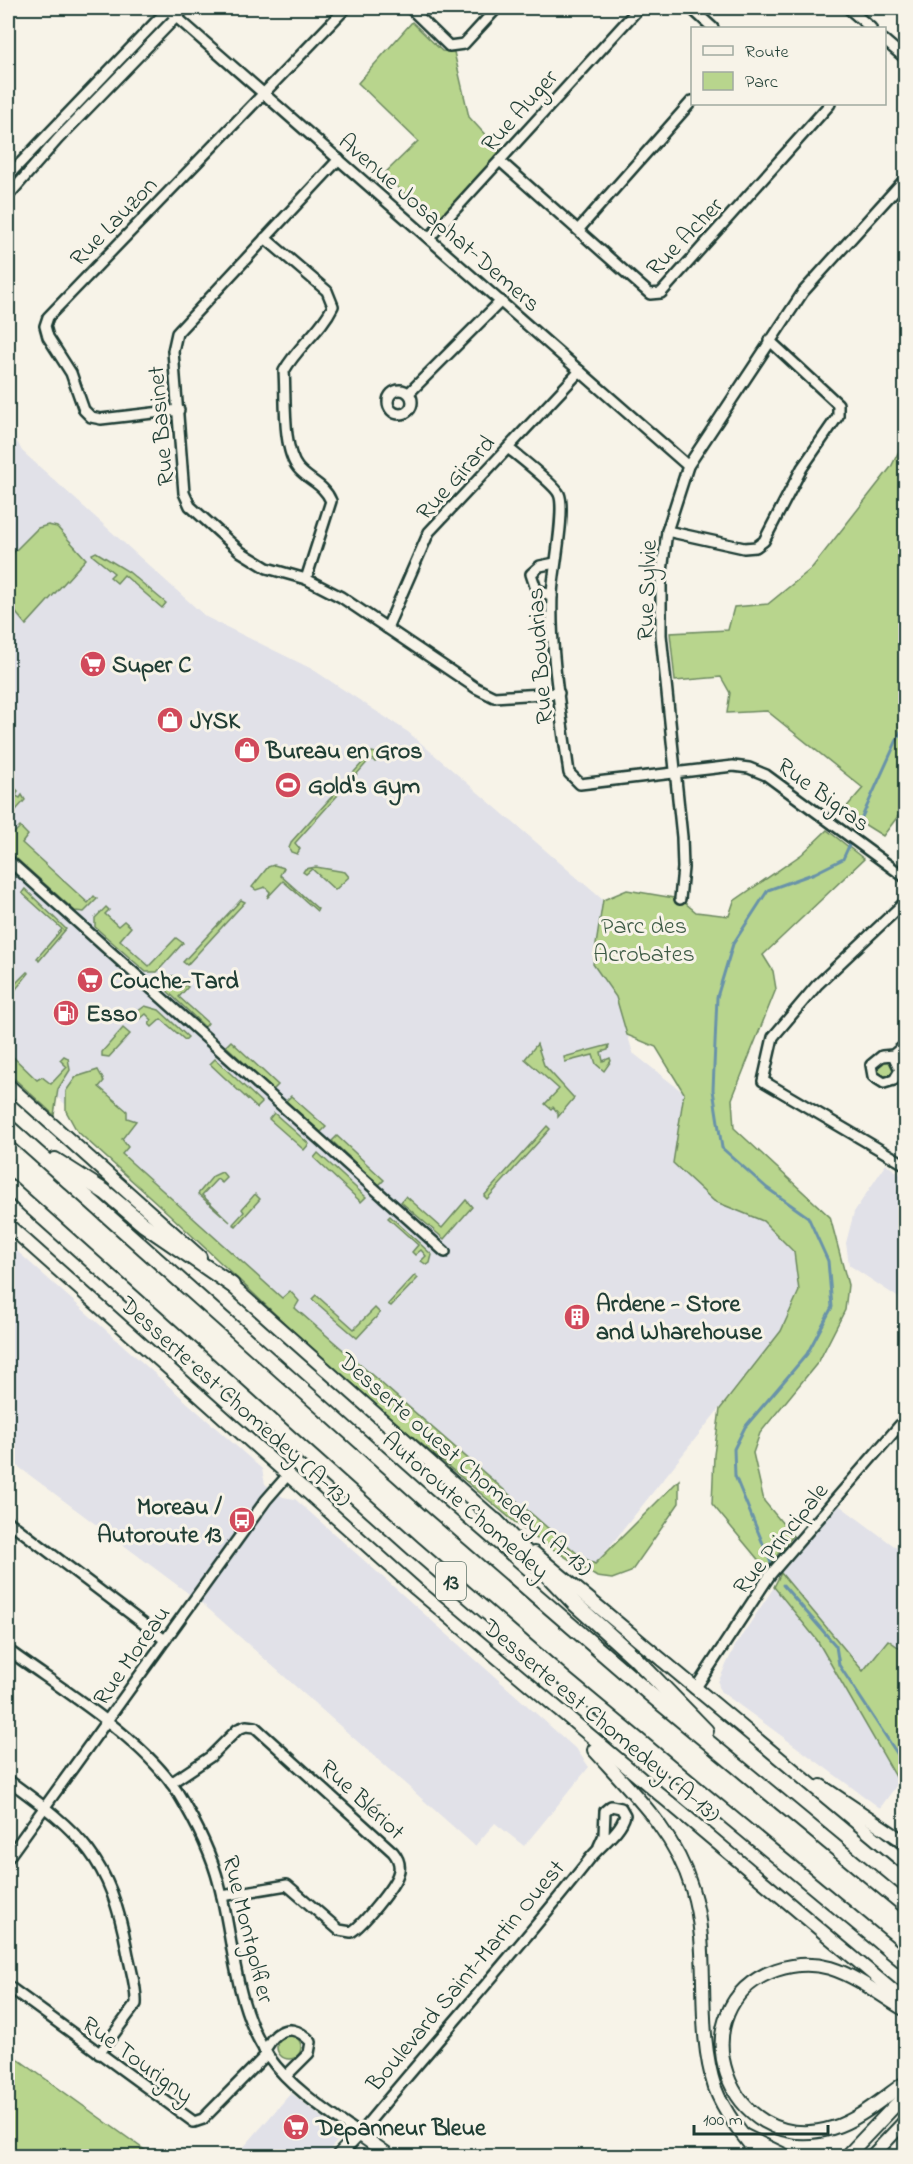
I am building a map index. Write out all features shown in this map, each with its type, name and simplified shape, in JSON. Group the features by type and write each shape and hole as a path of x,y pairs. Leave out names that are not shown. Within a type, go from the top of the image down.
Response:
{"highway":[{"name":"Autoroute Chomedey","path":"8,1127 453,1524 756,1782 906,1906"},
{"path":"19,1137 105,1192 143,1224 232,1285"},
{"name":"13","path":"8,1186 422,1556 563,1678 906,1963"},
{"path":"496,1521 574,1603 634,1657 756,1782"}],"main road":[{"name":"Desserte ouest Chomedey (A-13)","path":"8,1085 496,1521 906,1864"},
{"name":"Desserte est Chomedey (A-13)","path":"8,1225 287,1476 561,1714 906,2002"},
{"path":"561,1714 651,1812 683,1864 693,1890 700,1925 712,2075 720,2100 759,2157"},
{"path":"775,1756 906,1843"},
{"path":"906,2010 842,1972 815,1965 788,1966 763,1976 742,1994 729,2015 722,2047 725,2073 737,2097 758,2117 788,2131 817,2131 841,2125 906,2082"},
{"path":"847,2157 906,2094"},
{"path":"872,2157 906,2120"},
{"name":"Boulevard Saint-Martin Ouest","path":"338,2157 359,2134"},
{"name":"Rue Montgolfier","path":"359,2134 390,2157"},
{"path":"744,2135 786,2157"}],"street":[{"path":"8,176 167,8"},
{"name":"Avenue Josaphat-Demers","path":"167,8 688,465"},
{"path":"8,196 58,139 185,8"},
{"name":"Rue Lauzon","path":"179,410 101,419 91,417 84,410 71,373 48,336 45,326 48,317 346,8"},
{"path":"410,8 449,46 464,44 497,8"},
{"name":"Rue Auger","path":"429,238 639,8"},
{"path":"691,8 711,27"},
{"path":"848,8 870,27"},
{"path":"886,42 906,59"},
{"path":"578,230 691,103"},
{"name":"Rue Acher","path":"500,161 650,294 661,293 829,105"},
{"name":"Rue Basinet","path":"339,159 177,333 173,351 184,493 190,506 241,552 267,568 306,579 341,597 476,688 494,697 559,693"},
{"name":"Rue Sylvie","path":"680,899 683,868 661,635 661,580 667,531 688,465 769,340 803,292 906,178"},
{"path":"265,238 327,291 333,306 326,320 290,360 284,371 289,451 298,469 326,490 331,501 306,579"},
{"path":"409,393 501,301"},
{"path":"667,531 744,548 756,547 764,541 802,468 838,416 838,404 769,340"},
{"name":"Rue Girard","path":"387,628 429,532 443,514 580,371"},
{"name":"Rue Boudrias","path":"508,448 559,493 563,510 552,596 554,655 569,773 580,784 675,774"},
{"path":"552,596 536,589 531,574 540,566 555,563"},
{"name":"Rue Bigras","path":"675,774 733,766 749,768 766,775 906,878"},
{"path":"8,860 445,1252"},
{"path":"906,901 817,985 773,1037 763,1081 906,1165"},
{"path":"893,1055 906,1044"},
{"name":"Rue Principale","path":"695,1689 770,1575 906,1418"},
{"name":"Rue Moreau","path":"8,1858 266,1500 287,1476"},
{"path":"8,1521 165,1640"},
{"name":"Rue Montgolfier","path":"8,1650 144,1754 171,1783 203,1839 222,1896 245,2006 265,2052 285,2076 359,2134"},
{"name":"Rue Blériot","path":"171,1783 210,1757 238,1729 246,1726 255,1727 393,1852 399,1864 399,1872 393,1882 361,1924 351,1932 339,1930 287,1885 222,1896"},
{"path":"8,1780 69,1827 94,1855 111,1886 122,1921 136,2004 99,2054"},
{"name":"Boulevard Saint-Martin Ouest","path":"359,2134 481,1994 599,1846"},
{"name":"Rue Tourigny","path":"8,1986 194,2122 203,2119 265,2052"},
{"name":"Rue Montgolfier","path":"265,2052 273,2037 288,2030 297,2030 311,2043 309,2053 285,2076"}],"shaded area":[{"path":"8,424 22,451 206,617 312,669 408,732 603,900 593,964 616,997 633,1053 684,1093 673,1163 714,1201 763,1221 794,1252 799,1290 781,1331 595,1565 580,1556 355,1362 294,1307 290,1292 282,1298 8,1053"},
{"path":"886,1164 905,1178 905,1302 849,1265 846,1243 854,1212"},
{"path":"8,1243 262,1469 265,1484 283,1497 295,1499 577,1750 589,1767 524,1846 495,1823 475,1846 204,1605 8,1459"},
{"path":"839,1505 905,1554 905,1652 888,1640 864,1671 781,1573"},
{"path":"774,1587 817,1640 899,1782 880,1808 720,1691 718,1682 735,1646"},
{"path":"291,2093 339,2131 340,2138 324,2156 236,2156"}],"green space":[{"path":"412,22 442,51 454,52 469,117 501,152 444,219 438,221 383,175 418,141 358,83"},
{"path":"905,439 905,807 883,836 843,811 863,788 767,711 727,713 730,693 721,677 675,681 670,633 728,630 734,607 768,604 811,569 891,467"},
{"path":"48,525 57,527 86,559 26,625 8,603 8,558 38,528"},
{"path":"96,552 129,572 166,603 162,608 124,575 117,583 110,577 114,573 93,556 92,554"},
{"path":"372,752 379,754 380,759 375,762 371,758 295,843 300,849 297,854 291,852 289,848 292,841"},
{"path":"15,788 18,791 16,796 20,798 22,795 25,800 8,819 8,796"},
{"path":"20,827 28,835 22,843 88,903 94,896 97,899 84,912 75,911 8,851 9,838"},
{"name":"Parc des Acrobates","path":"827,830 864,859 763,955 773,971 776,989 732,1099 734,1128 830,1217 848,1285 845,1310 819,1361 760,1433 753,1453 764,1501 793,1536 766,1569 712,1504 714,1455 720,1409 781,1331 799,1291 794,1252 763,1221 714,1201 673,1163 684,1093 656,1047 627,1035 616,997 593,964 603,900 627,890 680,899 696,912 729,916 734,901 802,854"},
{"path":"274,865 284,868 280,875 318,909 317,911 283,881 267,898 270,892 265,887 256,890 252,887 268,867"},
{"path":"316,867 345,872 349,877 335,890 312,869 306,874 303,872 305,869"},
{"path":"25,889 66,929 39,961 37,958 62,929 22,893"},
{"path":"241,900 245,902 187,965 183,962"},
{"path":"106,907 109,910 105,914 118,926 124,921 131,927 120,940 149,966 176,938 183,943 157,972 146,972 95,927 95,918"},
{"path":"27,972 29,973 8,999 8,991"},
{"path":"170,976 176,976 179,979 175,984 181,989 185,985 188,987 179,997 208,1023 205,1027 162,986"},
{"path":"145,1006 159,1010 188,1037 185,1040 161,1019 152,1027 149,1024 152,1020 146,1014 140,1019 136,1017 137,1012"},
{"path":"123,1028 130,1034 109,1057 102,1056 102,1052"},
{"path":"231,1041 278,1085 273,1090 226,1046"},
{"path":"537,1044 544,1065 574,1098 558,1117 553,1107 551,1109 545,1104 559,1089 525,1059"},
{"path":"609,1045 608,1050 601,1052 603,1061 610,1058 611,1061 604,1071 596,1064 593,1055 565,1062 564,1057"},
{"path":"8,1052 37,1080 42,1077 51,1084 67,1067 60,1060 64,1056 68,1058 70,1070 58,1089 54,1115 8,1073"},
{"path":"215,1059 262,1103 257,1108 210,1064"},
{"path":"886,1061 894,1069 886,1077 878,1069"},
{"path":"98,1070 104,1081 99,1087 127,1111 127,1118 136,1121 122,1139 128,1147 122,1154 282,1298 290,1291 299,1301 295,1308 580,1556 595,1564 679,1480 679,1503 631,1572 612,1579 597,1577 529,1534 344,1379 77,1131 66,1111 66,1091 76,1077"},
{"path":"291,1096 326,1127 321,1132 286,1101"},
{"path":"274,1113 309,1144 304,1150 269,1119"},
{"path":"547,1126 550,1129 487,1199 484,1196"},
{"path":"337,1136 384,1180 379,1185 332,1141"},
{"path":"318,1153 366,1197 361,1202 314,1158"},
{"path":"222,1172 227,1178 222,1183 217,1179 202,1195 230,1222 198,1194 213,1176"},
{"path":"255,1194 260,1199 236,1226 233,1224"},
{"path":"406,1196 442,1228 466,1200 472,1207 444,1239 401,1202"},
{"path":"390,1216 432,1255 430,1263 427,1265 421,1261 426,1256 421,1250 415,1255 412,1252 418,1245 388,1218"},
{"path":"415,1275 418,1278 391,1306 388,1304"},
{"path":"316,1295 354,1329 375,1308 380,1313 357,1338 312,1299"},
{"path":"781,1573 863,1671 888,1640 905,1652 905,1788 899,1782 817,1640 774,1587"},
{"path":"284,2035 294,2035 301,2042 301,2052 294,2059 284,2059 277,2052 277,2042"},
{"path":"8,2052 153,2156 8,2156"}],"waterway":[{"path":"771,1563 735,1476 734,1449 745,1427 807,1354 832,1307 828,1261 808,1217 767,1188 722,1148 713,1090 717,997 733,944 768,890 815,873 843,859 906,720"},
{"path":"783,1585 836,1646 839,1665 906,1767"}],"place":[{"name":"Super C","path":"93,664"},
{"name":"JYSK","path":"170,720"},
{"name":"Bureau en Gros","path":"247,750"},
{"name":"Gold's Gym","path":"288,785"},
{"name":"Couche-Tard","path":"90,980"},
{"name":"Esso","path":"66,1013"},
{"name":"Ardene - Store and Wharehouse","path":"577,1317"},
{"name":"Moreau / Autoroute 13","path":"242,1520"},
{"name":"Depanneur Bleue","path":"296,2127"}]}
